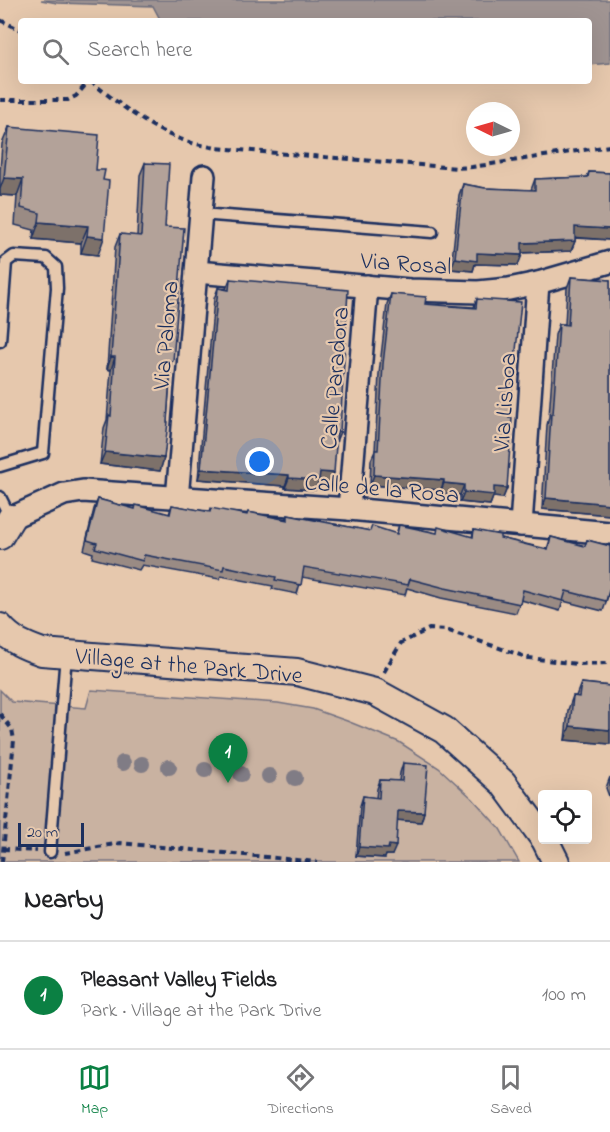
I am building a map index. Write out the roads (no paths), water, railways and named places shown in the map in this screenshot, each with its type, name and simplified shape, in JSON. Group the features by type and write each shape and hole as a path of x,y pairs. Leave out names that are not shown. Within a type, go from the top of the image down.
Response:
{"street":[{"name":"Via Paloma","path":"177,499 204,176"},
{"name":"Via Rosal","path":"196,272 444,292 478,292 538,283 610,262"},
{"name":"Via Lisboa","path":"521,525 538,283"},
{"name":"Calle Paradora","path":"349,509 368,286"},
{"name":"Calle de la Rosa","path":"4,517 55,497 83,491 349,509 610,533"},
{"name":"Village at the Park Drive","path":"0,627 10,638 42,652 297,672 375,692 444,730 503,783 538,829"},
{"path":"547,844 556,862"}],"lane":[{"path":"200,214 432,231"},
{"path":"0,341 6,262 14,256 46,258 56,267 57,288 43,453 0,466"},
{"path":"50,852 66,655"}],"place":[{"name":"Pleasant Valley Fields","path":"228,783"}]}
